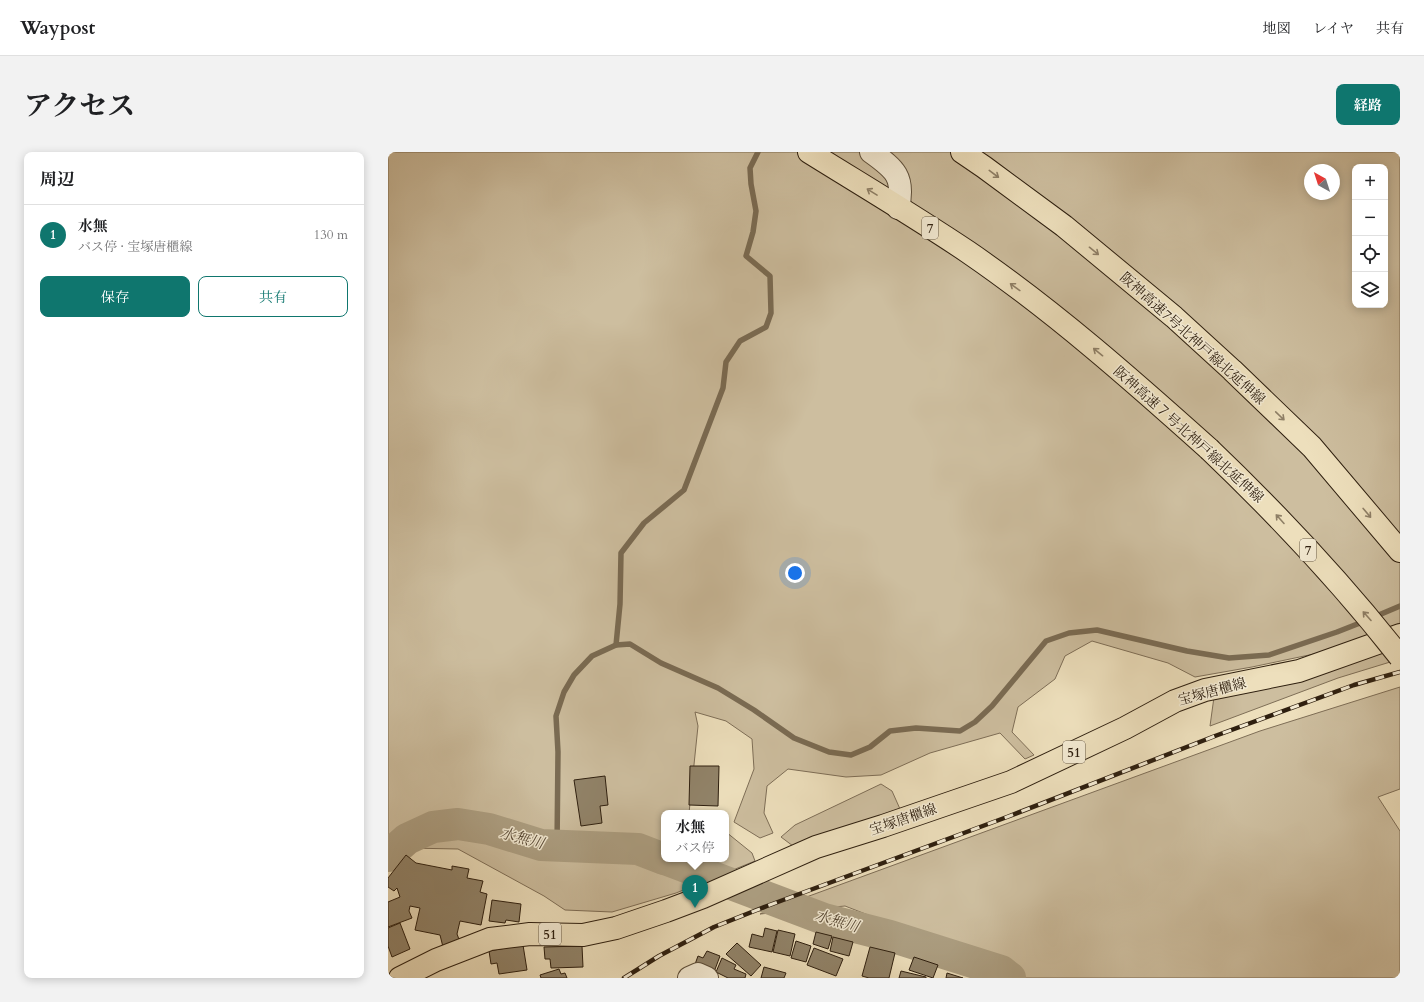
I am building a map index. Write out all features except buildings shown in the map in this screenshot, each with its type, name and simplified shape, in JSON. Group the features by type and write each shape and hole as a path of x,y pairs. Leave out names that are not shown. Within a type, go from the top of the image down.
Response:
{"main road":[{"name":"7","path":"809,152 898,208"},
{"name":"阪神高速7号北神戸線北延伸線","path":"962,152 1064,226 1174,317 1312,447 1400,551"},
{"name":"阪神高速７号北神戸線北延伸線","path":"898,208 968,252 1047,310 1139,386 1209,449 1257,495 1377,628 1400,657"},
{"name":"宝塚唐櫃線","path":"400,978 436,960 490,939 530,934 583,935 616,928 703,897 816,847 883,826 1011,782 1125,728 1175,701 1205,690 1299,671 1400,635"}],"street":[{"path":"871,152 889,165 898,177 901,194 898,208"},
{"path":"689,978 698,974 707,978"}],"shaded area":[{"path":"388,152 1400,152 1400,623 1333,650 1195,677 1168,663 1092,641 1065,656 1055,679 1018,707 1012,732 1034,755 1025,759 1000,733 930,753 881,775 846,777 788,769 767,786 764,813 773,833 760,838 734,822 754,769 752,739 726,721 695,712 698,726 689,810 661,810 661,862 729,862 729,834 752,853 755,861 676,893 612,912 565,910 544,896 458,849 407,848 390,861 388,865"},
{"path":"1400,645 1400,659 1338,678 1210,726 1214,697"},
{"path":"1400,687 1400,789 1378,797 1400,831 1400,978 986,978 966,953 845,906 760,914 1260,731"},
{"path":"881,784 892,791 900,809 793,846 781,837 795,825"}],"waterway":[{"path":"616,645 620,604 621,553 644,523 684,490 723,388 726,362 740,341 766,327 771,313 770,276 746,256 753,232 756,211 751,184 750,168 758,152"},
{"path":"1374,617 1400,606"},
{"path":"557,847 558,752 556,716 564,692 574,675 592,656 616,645 630,644 661,663 718,688 754,710 794,738 829,752 851,755 870,747 890,731 916,728 960,731 975,722 992,706 1046,641 1069,633 1097,630 1187,651 1229,658 1269,655 1365,621"},
{"name":"水無川","path":"388,856 407,839 433,827 458,824 489,829 541,845 638,849 661,858"},
{"name":"水無川","path":"673,862 824,919 890,936 1001,971 1010,978"}],"railway":[{"path":"624,978 659,956 714,927 767,906 1007,817 1215,736 1354,685 1400,672"}],"place":[{"name":"水無","path":"695,908"}]}
